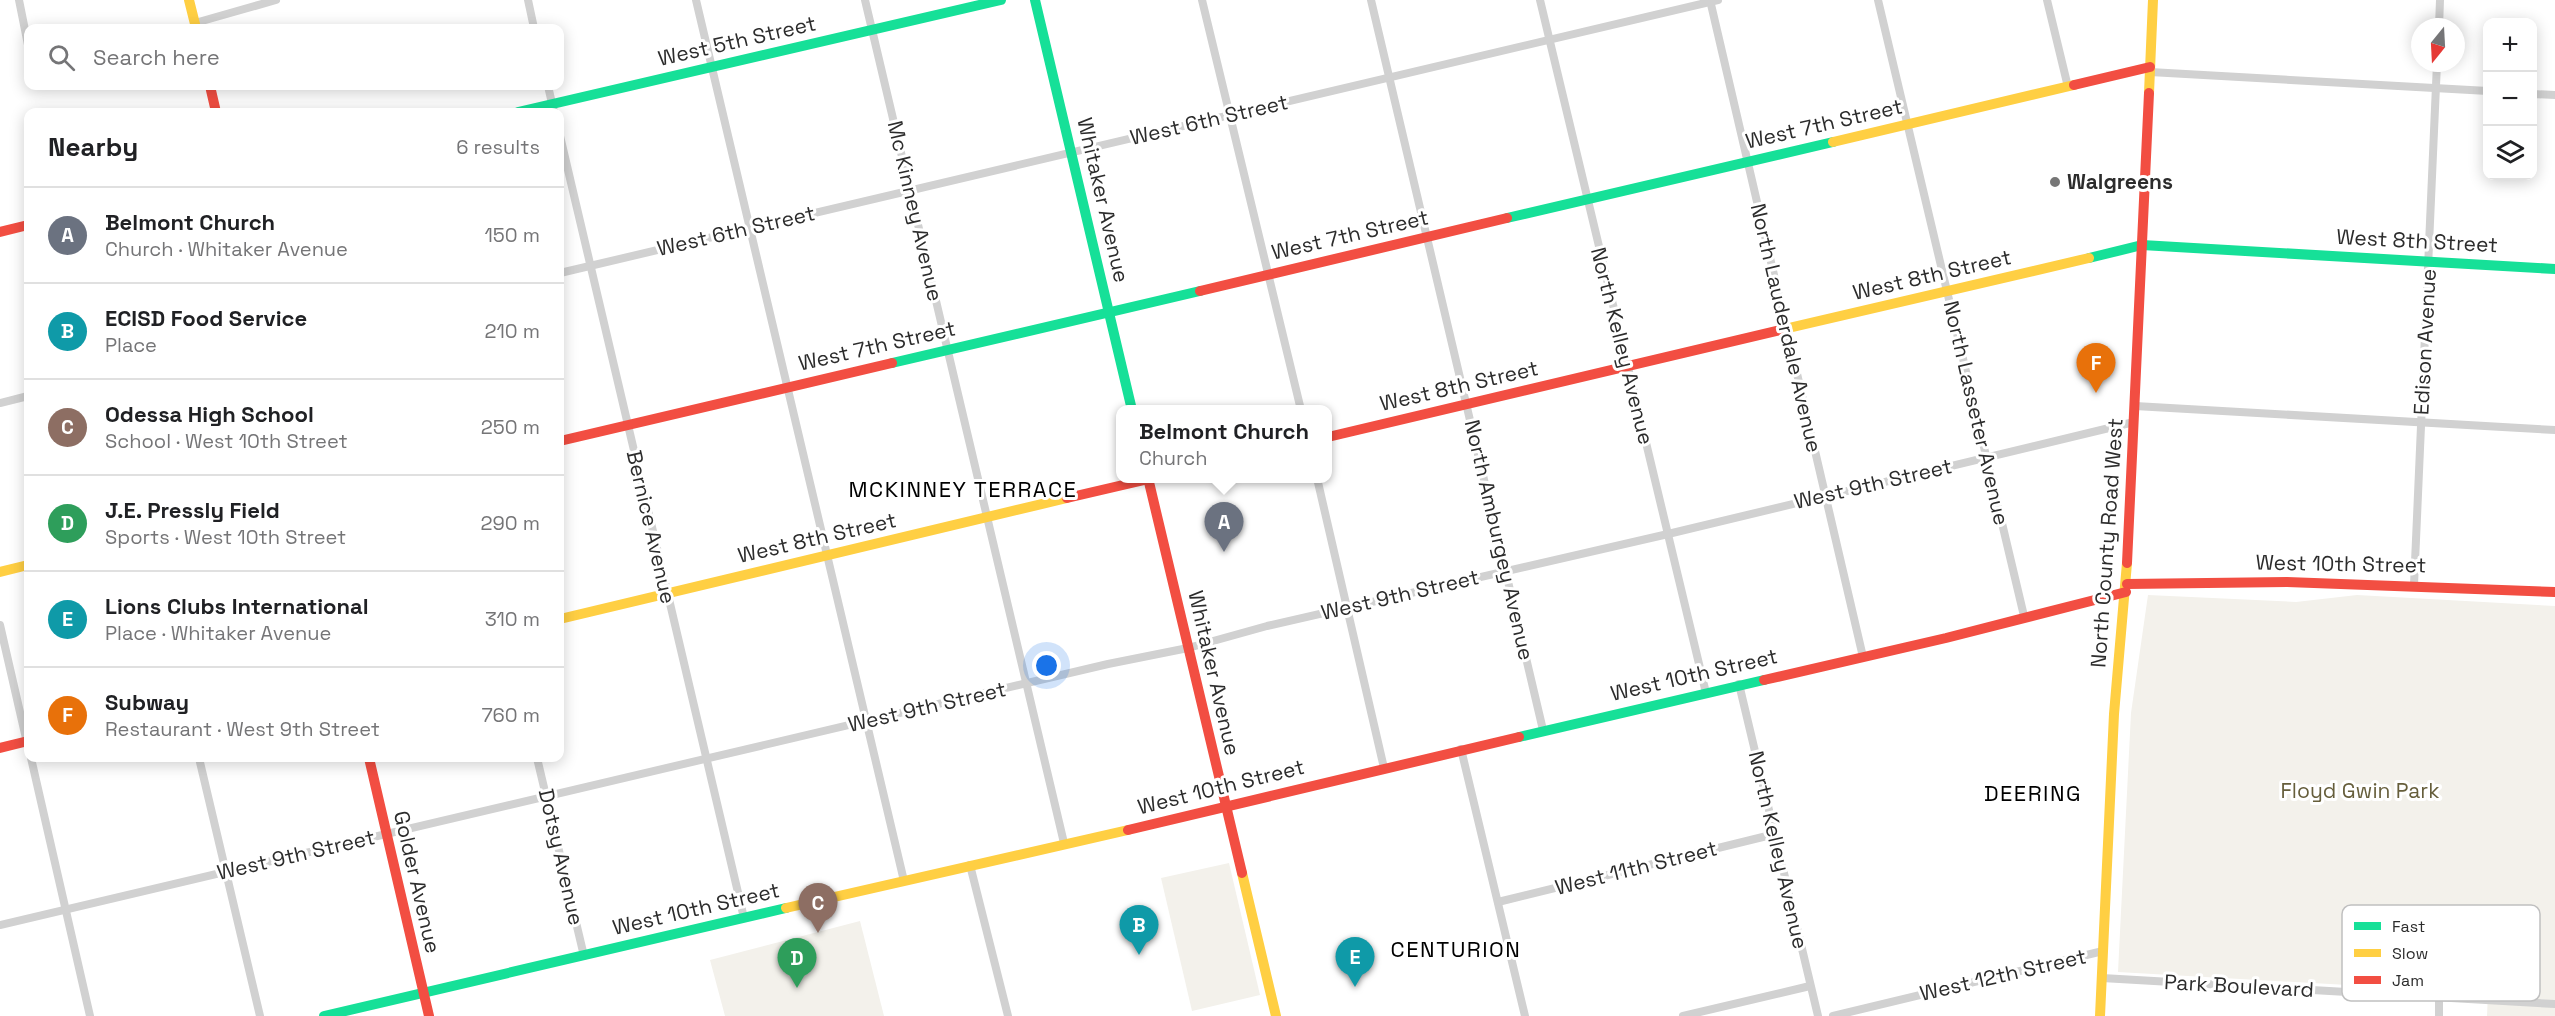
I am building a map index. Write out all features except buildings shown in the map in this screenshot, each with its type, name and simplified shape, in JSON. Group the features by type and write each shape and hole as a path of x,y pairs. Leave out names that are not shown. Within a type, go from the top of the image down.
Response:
{"street":[{"path":"19,0 24,25"},
{"path":"189,0 195,24"},
{"path":"201,24 276,0"},
{"path":"528,0 533,24"},
{"path":"696,0 904,881"},
{"name":"Mc Kinney Avenue","path":"866,0 1064,843"},
{"name":"West 5th Street","path":"557,108 712,67 1000,0"},
{"name":"Whitaker Avenue","path":"1035,0 1131,405"},
{"path":"1202,0 1299,405"},
{"name":"North Amburgey Avenue","path":"1371,0 1543,730"},
{"name":"North Kelley Avenue","path":"1540,0 1706,693"},
{"name":"North Lasseter Avenue","path":"1878,0 2024,616"},
{"path":"2048,0 2068,87"},
{"name":"North County Road West","path":"2100,1016 2114,714 2127,588 2153,0"},
{"path":"2439,18 2440,0"},
{"name":"West 6th Street","path":"564,272 1072,154 1712,1"},
{"name":"North Lauderdale Avenue","path":"1712,1 1863,657"},
{"name":"West 7th Street","path":"564,440 2150,69 2483,91"},
{"name":"Edison Avenue","path":"2414,585 2437,72"},
{"path":"211,90 215,108"},
{"path":"549,90 553,108"},
{"path":"2537,94 2555,95"},
{"name":"Bernice Avenue","path":"564,153 744,918"},
{"path":"0,232 24,226"},
{"name":"West 8th Street","path":"1332,436 2142,246 2555,269"},
{"path":"0,403 24,397"},
{"path":"2135,406 2555,430"},
{"name":"West 9th Street","path":"0,925 1027,683 1188,648 1505,570 1668,534 2134,422"},
{"name":"West 8th Street","path":"564,618 1133,483"},
{"name":"Whitaker Avenue","path":"1151,483 1276,1016"},
{"path":"1318,483 1384,768"},
{"path":"0,572 24,566"},
{"name":"West 10th Street","path":"324,1016 1064,843 1226,808 1461,749 1863,657 2127,588 2190,580 2414,585 2555,592"},
{"path":"0,625 24,726"},
{"name":"North Kelley Avenue","path":"1739,684 1818,1016"},
{"path":"0,748 24,744"},
{"path":"1461,749 1525,1016"},
{"path":"32,762 90,1016"},
{"path":"200,762 260,1016"},
{"name":"Golder Avenue","path":"370,762 429,1016"},
{"name":"Dotsy Avenue","path":"538,762 584,956"},
{"name":"West 11th Street","path":"1497,902 1775,834"},
{"path":"970,866 1008,1016"},
{"name":"West 12th Street","path":"1833,1016 2103,951"},
{"name":"Park Boulevard","path":"2102,978 2342,993"},
{"path":"1683,1016 1810,986"},
{"name":"Park Boulevard","path":"2485,1001 2555,1004"}],"green space":[{"name":"Floyd Gwin Park","path":"2148,595 2296,602 2357,595 2555,606 2555,1016 2487,1016 2488,1001 2540,1001 2540,905 2342,905 2342,985 2118,972 2131,713"},
{"path":"1229,863 1260,995 1192,1011 1161,878"},
{"path":"860,921 884,1016 725,1016 710,960"}],"traffic: fast":[{"path":"535,108 1001,0"},
{"path":"1035,0 1131,405"},
{"path":"1507,218 1833,142"},
{"path":"2089,258 2142,245 2555,269"},
{"path":"892,363 1200,291"},
{"path":"1519,737 1764,680"},
{"path":"324,1016 786,908"}],"traffic: slow":[{"path":"189,0 195,24"},
{"path":"2149,93 2153,0"},
{"path":"1833,142 2074,85"},
{"path":"1780,330 2089,258"},
{"path":"564,618 1067,498"},
{"path":"2100,1016 2114,714 2127,563"},
{"path":"0,572 24,566"},
{"path":"786,908 1128,830"},
{"path":"1242,873 1276,1016"}],"traffic: jam":[{"path":"2074,85 2150,67"},
{"path":"211,90 215,108"},
{"path":"2127,563 2149,93"},
{"path":"1200,291 1507,218"},
{"path":"0,232 24,226"},
{"path":"1332,436 1780,330"},
{"path":"564,440 892,363"},
{"path":"1067,498 1132,483"},
{"path":"1149,483 1242,873"},
{"path":"2127,584 2287,582 2555,592"},
{"path":"1764,680 1946,638 2126,592"},
{"path":"1128,830 1519,737"},
{"path":"0,748 24,742"},
{"path":"370,762 429,1016"}],"place":[{"name":"Walgreens","path":"2055,182"},
{"name":"Subway","path":"2096,393"},
{"name":"Belmont Church","path":"1224,552"},
{"name":"Odessa High School","path":"818,933"},
{"name":"ECISD Food Service","path":"1139,955"},
{"name":"Lions Clubs International","path":"1355,987"},
{"name":"J.E. Pressly Field","path":"797,988"}],"district":[{"name":"MCKINNEY TERRACE","path":"963,489"},
{"name":"DEERING","path":"2033,793"},
{"name":"CENTURION","path":"1456,949"}]}
